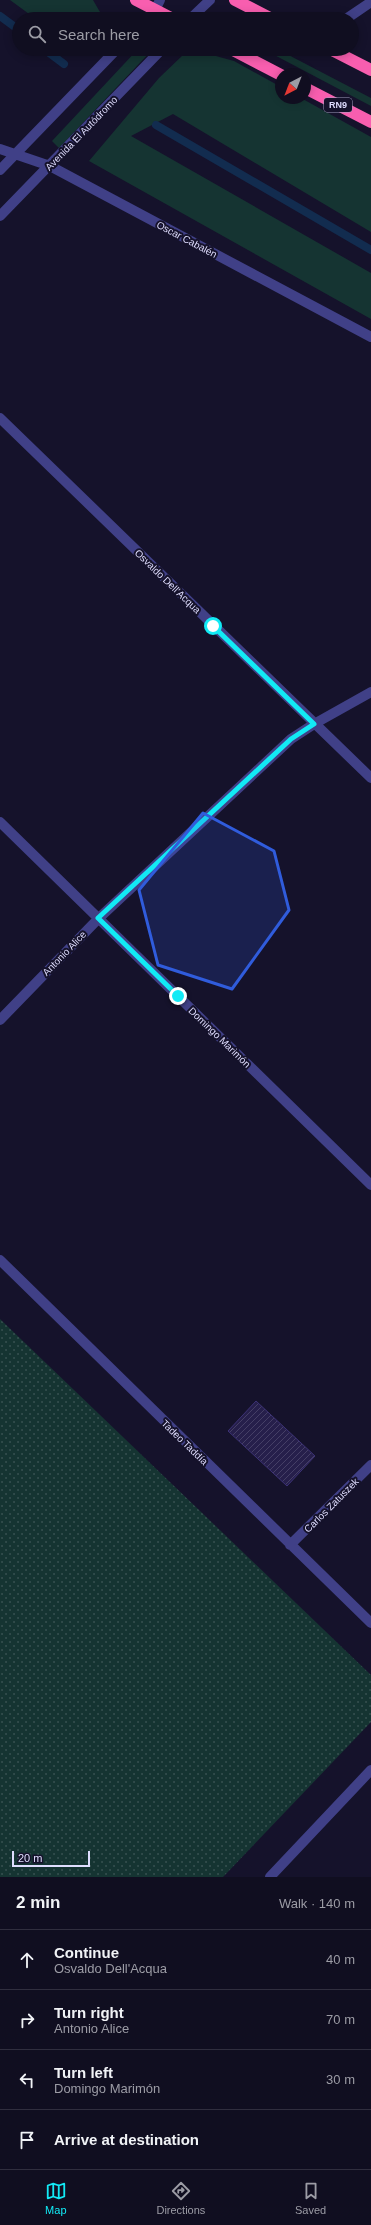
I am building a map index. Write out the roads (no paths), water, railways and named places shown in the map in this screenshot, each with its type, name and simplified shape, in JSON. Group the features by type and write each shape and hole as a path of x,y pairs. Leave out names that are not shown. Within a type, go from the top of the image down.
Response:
{"highway":[{"path":"136,0 157,5 165,12"},
{"path":"235,0 258,12"},
{"path":"244,56 275,72"},
{"path":"344,56 371,70"},
{"name":"RN9","path":"311,91 371,122"}],"street":[{"path":"197,12 210,0"},
{"path":"356,12 371,2"},
{"path":"0,170 110,56"},
{"name":"Avenida El Autódromo","path":"0,216 155,56"},
{"name":"Oscar Cabalén","path":"0,149 50,166 371,337"},
{"name":"Osvaldo Dell'Acqua","path":"0,418 371,778"},
{"name":"Antonio Alice","path":"0,1020 98,918 291,739 314,724 371,692"},
{"name":"Domingo Marimón","path":"0,822 371,1185"},
{"name":"Tadeo Taddía","path":"0,1260 371,1623"},
{"name":"Carlos Zatuszek","path":"290,1545 371,1465"},
{"path":"270,1877 371,1770"}],"waterway":[{"path":"0,16 12,25"},
{"path":"53,56 64,64"},
{"path":"156,125 371,250"}]}
